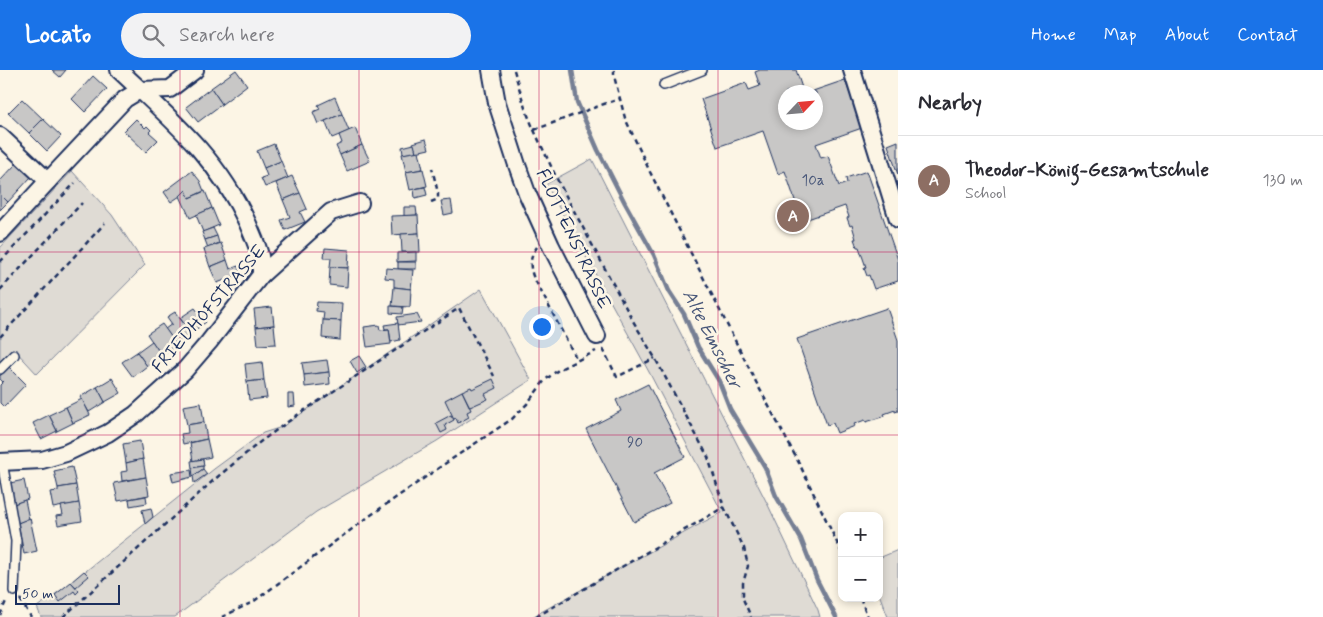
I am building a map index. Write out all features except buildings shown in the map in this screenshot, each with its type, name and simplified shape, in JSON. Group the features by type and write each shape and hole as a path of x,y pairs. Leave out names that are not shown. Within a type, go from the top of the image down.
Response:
{"street":[{"path":"119,70 172,119 202,151 224,180 240,206 251,230 260,255 261,275"},
{"path":"0,233 125,99 140,90 170,89 195,70"},
{"name":"FLOTTENSTRASSE","path":"491,70 497,103 527,193 547,239 597,336"},
{"path":"852,70 898,220"},
{"path":"0,136 48,181"},
{"name":"FRIEDHOFSTRASSE","path":"1,462 42,460 66,452 108,432 136,414 186,370 261,275 296,242 331,212 360,203"}],"lane":[{"path":"664,85 702,70"},
{"path":"0,369 14,355"},
{"path":"1,462 16,541 14,591"}],"path":[{"path":"514,70 525,108 558,181 633,321 656,358 708,458 724,507 744,548 748,566 743,583 743,599 751,617"},
{"path":"614,70 625,118 650,172 799,463 838,545"},
{"path":"534,130 620,99"},
{"path":"431,202 438,199 432,168"},
{"path":"0,262 75,183"},
{"path":"0,290 82,203"},
{"path":"0,337 105,223"},
{"path":"547,239 532,254 531,270 577,360"},
{"path":"62,617 215,479 260,442 292,418 459,308 494,376"},
{"path":"222,617 253,602 387,504 512,419 527,404 545,380 558,370 602,348 617,377 656,358"},
{"path":"536,617 724,507"},
{"path":"0,615 7,599 14,591 31,617"},
{"path":"862,602 868,617"}],"shaded area":[{"path":"592,159 768,505 820,617 532,617 722,512 649,372 546,184"},
{"path":"72,171 112,215 145,265 37,374 13,348 0,361 0,248"},
{"path":"481,289 531,380 437,441 316,512 175,617 41,617 37,607 67,586 214,469 263,433 282,427"},
{"path":"898,550 898,617 888,617 882,602 883,556"}],"waterway":[{"name":"Alte Emscher","path":"572,70 577,102 598,150 654,255 669,291 684,314 698,347 719,381 730,409 765,467 776,496 801,539 817,580 836,617"}],"place":[{"name":"Theodor-König-Gesamtschule","path":"793,216"}]}
